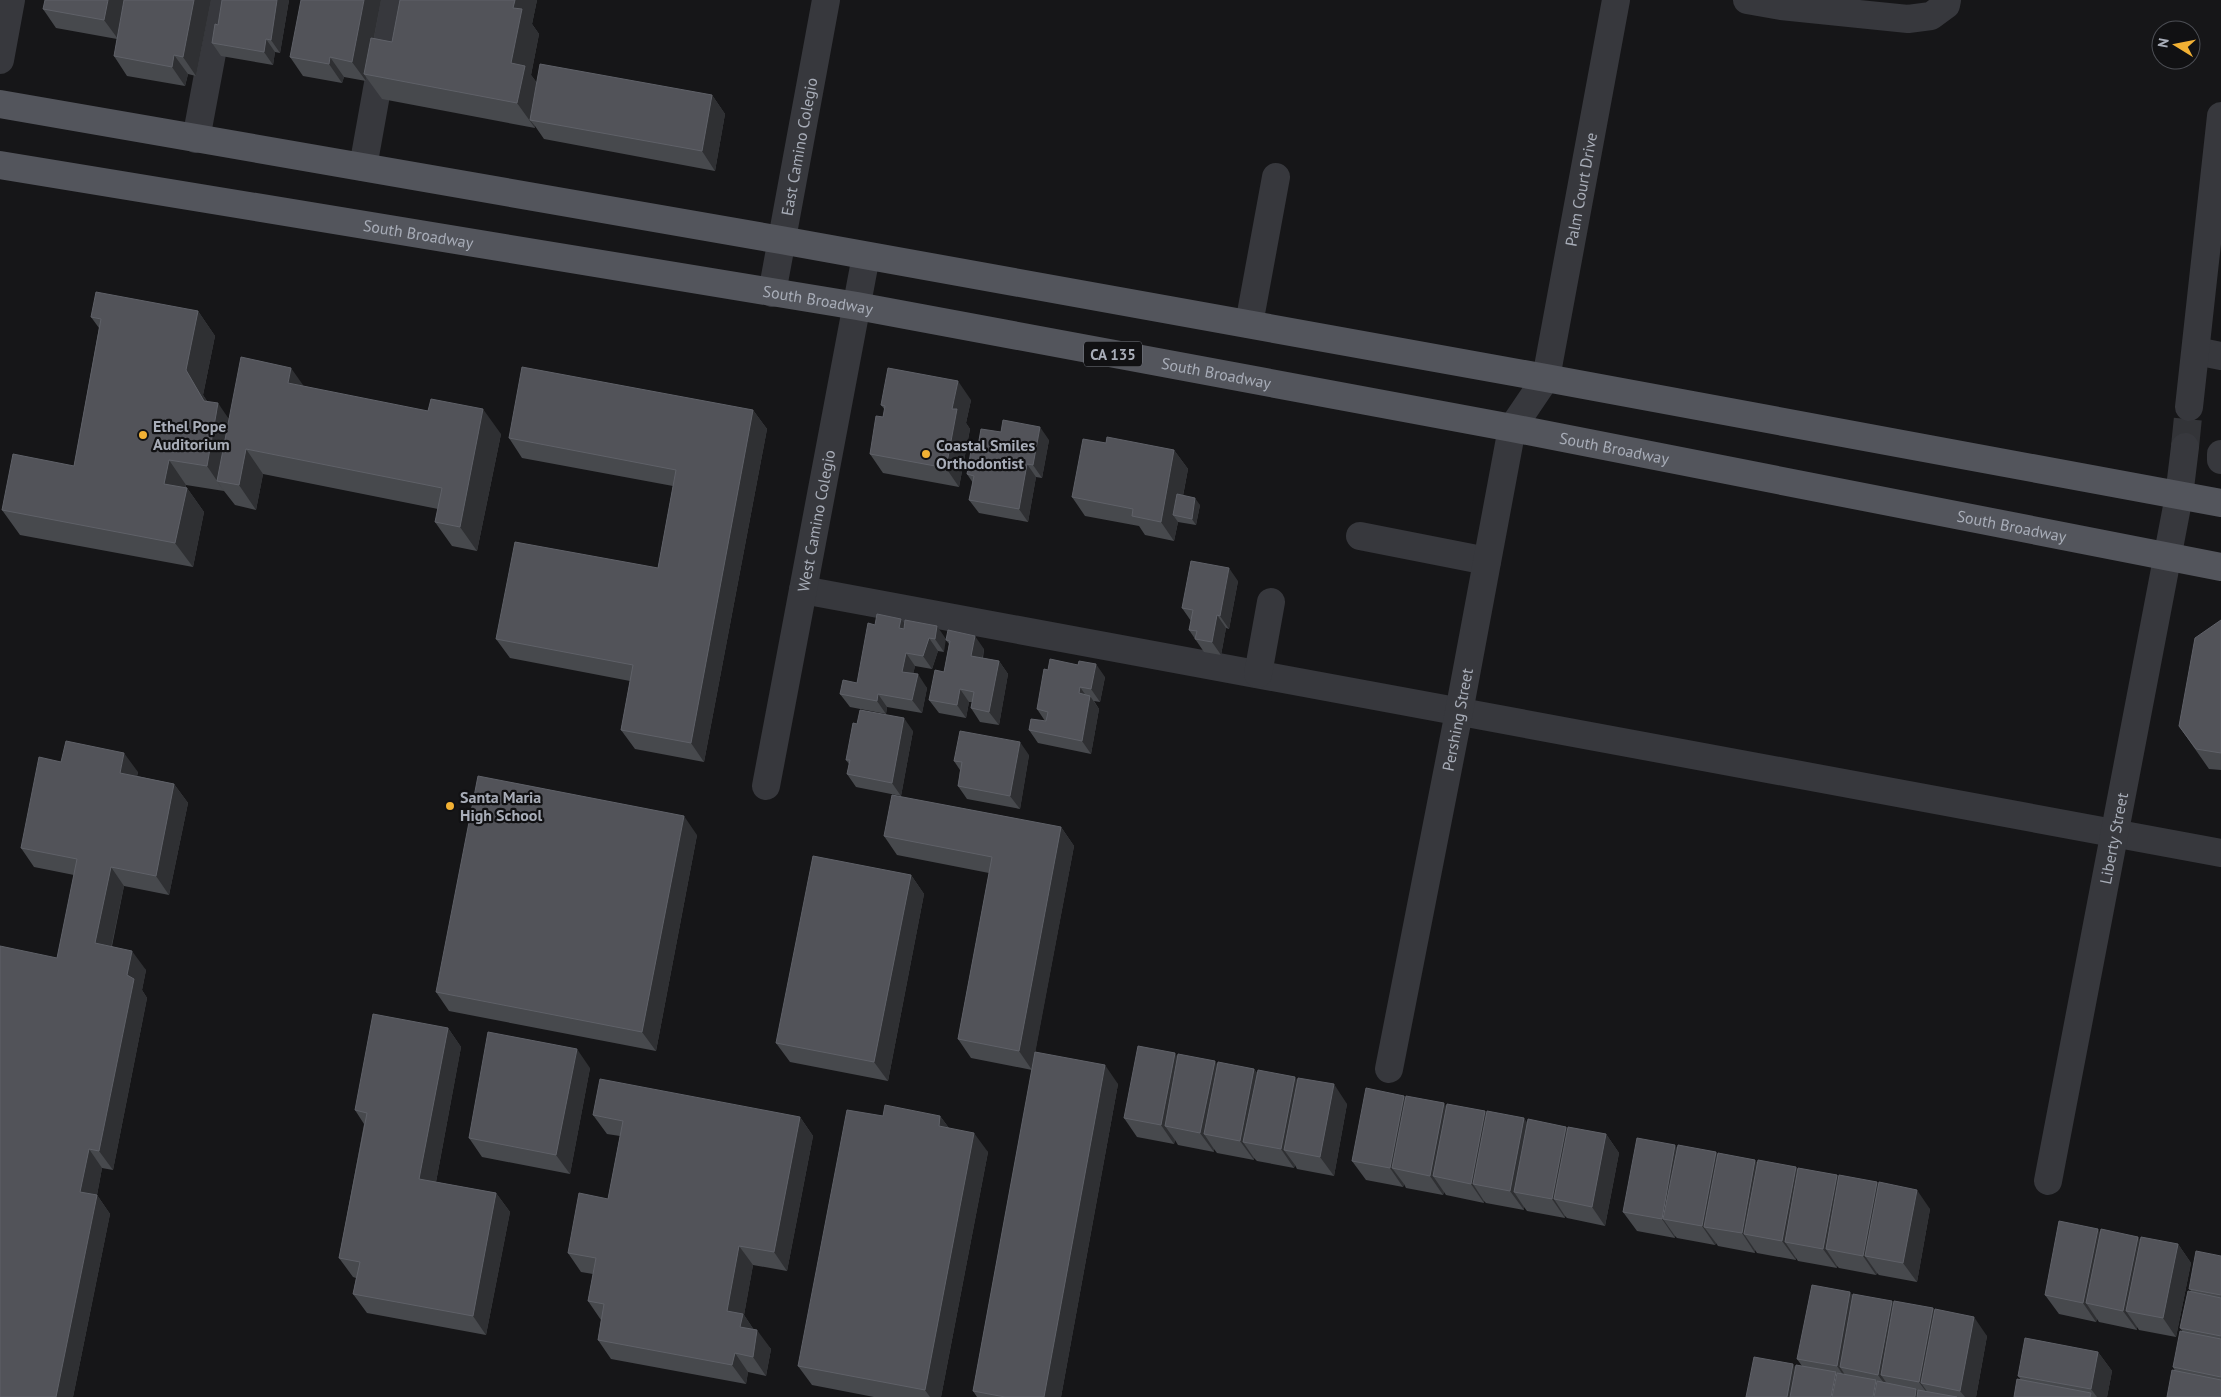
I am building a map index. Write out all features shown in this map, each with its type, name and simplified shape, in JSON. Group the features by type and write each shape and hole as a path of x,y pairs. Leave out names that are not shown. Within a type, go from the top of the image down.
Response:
{"main road":[{"path":"0,104 781,240 1249,324 2221,503"},
{"name":"South Broadway","path":"0,165 857,306 1512,428 2221,567"}],"street":[{"path":"0,60 11,0"},
{"path":"196,139 222,0"},
{"path":"363,167 382,109 386,35 393,0"},
{"name":"East Camino Colegio","path":"772,293 826,0"},
{"name":"Palm Court Drive","path":"1546,378 1616,0"},
{"path":"1747,0 1781,6 1908,19 1931,16 1946,5 1947,0"},
{"path":"386,35 400,50 398,64"},
{"path":"2189,407 2208,353 2221,116"},
{"path":"1249,324 1276,177"},
{"name":"West Camino Colegio","path":"766,786 866,256"},
{"name":"Pershing Street","path":"1389,1070 1512,428 1546,378"},
{"name":"Liberty Street","path":"2048,1181 2179,496 2185,446"},
{"path":"2221,454 2221,460"},
{"path":"1360,536 1487,561"},
{"path":"803,590 2221,853"},
{"path":"1258,674 1271,602"}],"building":[{"path":"45,0 108,0 104,20 43,9"},
{"path":"124,0 194,0 183,57 174,55 172,67 114,56"},
{"path":"222,0 277,0 271,40 266,39 264,52 212,43 215,24 218,25"},
{"path":"301,0 364,0 352,62 330,57 329,64 290,57"},
{"path":"400,0 515,0 513,8 522,9 511,63 525,66 517,103 364,74 371,38 392,42"},
{"path":"540,64 712,95 702,151 530,120"},
{"path":"96,292 198,311 186,370 204,401 218,403 207,466 169,460 164,484 187,488 175,543 2,510 13,454 74,466 101,319 91,317"},
{"path":"241,357 291,368 288,383 428,411 431,399 483,409 460,527 435,522 442,488 246,449 239,485 217,481"},
{"path":"522,367 753,410 691,743 621,730 633,665 496,639 515,542 658,568 676,470 509,438"},
{"name":"Coastal Smiles Orthodontist","path":"888,368 958,381 952,409 957,409 946,468 870,454 876,416 883,417 885,406 881,405"},
{"path":"1003,420 1040,427 1033,465 1027,464 1019,509 969,500 974,476 967,474 972,445 978,446 981,429 1001,432"},
{"path":"1107,437 1174,450 1161,522 1132,516 1133,509 1072,497 1083,439 1106,443"},
{"path":"1177,494 1195,498 1192,519 1173,515"},
{"path":"1191,561 1229,568 1220,616 1217,615 1212,642 1195,639 1197,631 1189,630 1193,610 1182,608"},
{"path":"877,614 901,619 899,628 904,629 905,620 937,626 935,639 929,638 923,656 906,653 902,672 918,674 912,700 878,694 877,701 840,694 843,680 857,683 868,623 875,625"},
{"path":"2221,620 2221,753 2196,749 2179,726 2195,638"},
{"path":"948,630 975,636 971,656 999,661 989,712 971,708 974,692 960,689 957,705 929,700 935,670 944,672 950,641 946,640"},
{"path":"1050,659 1078,665 1079,661 1096,664 1091,689 1080,687 1079,693 1090,696 1082,741 1029,730 1031,719 1046,721 1048,712 1037,709 1044,669 1048,670"},
{"path":"860,710 904,718 892,783 847,774 850,760 846,760 853,723 857,724"},
{"path":"960,731 1020,742 1010,796 958,786 962,762 954,761"},
{"path":"66,741 124,753 120,773 174,784 156,876 111,867 95,943 132,951 127,975 134,979 99,1151 89,1149 80,1192 97,1195 56,1397 0,1397 0,946 57,958 77,859 21,848 39,757 61,762"},
{"path":"478,776 684,816 642,1032 436,992"},
{"path":"892,795 1061,827 1019,1051 958,1039 992,857 884,836"},
{"path":"813,856 911,875 874,1062 776,1043"},
{"path":"373,1014 448,1028 419,1179 496,1193 473,1316 353,1294 360,1262 339,1258 367,1113 355,1110"},
{"path":"488,1032 577,1049 556,1155 469,1138"},
{"path":"1138,1046 1175,1053 1161,1125 1124,1118"},
{"path":"1035,1052 1105,1065 1044,1397 1005,1397 973,1391"},
{"path":"1178,1054 1215,1061 1200,1133 1165,1126"},
{"path":"1218,1062 1254,1069 1240,1141 1204,1134"},
{"path":"1258,1070 1295,1077 1281,1149 1243,1142"},
{"path":"1298,1078 1334,1084 1320,1157 1284,1150"},
{"path":"600,1079 800,1117 774,1252 739,1246 727,1311 743,1314 740,1327 757,1330 753,1357 735,1353 732,1365 598,1340 604,1304 588,1301 596,1258 568,1253 579,1193 608,1199 623,1121 593,1115"},
{"path":"1366,1088 1404,1096 1390,1168 1352,1161"},
{"path":"1406,1096 1444,1103 1430,1176 1392,1168"},
{"path":"1447,1104 1485,1111 1471,1184 1433,1176"},
{"path":"885,1105 940,1116 939,1126 974,1133 925,1390 798,1366 847,1110 883,1116"},
{"path":"1487,1111 1524,1118 1510,1191 1473,1184"},
{"path":"1528,1119 1566,1127 1552,1199 1514,1192"},
{"path":"1568,1127 1606,1134 1592,1207 1554,1199"},
{"path":"1637,1138 1675,1145 1662,1219 1623,1212"},
{"path":"1678,1145 1716,1152 1702,1226 1663,1219"},
{"path":"1718,1153 1755,1160 1742,1233 1704,1227"},
{"path":"1758,1160 1796,1167 1782,1241 1744,1234"},
{"path":"1798,1168 1837,1175 1823,1249 1785,1242"},
{"path":"1839,1175 1877,1182 1863,1256 1826,1249"},
{"path":"1879,1182 1917,1190 1903,1263 1865,1256"},
{"path":"2059,1221 2098,1229 2083,1303 2045,1295"},
{"path":"2101,1229 2138,1237 2123,1311 2086,1303"},
{"path":"2141,1237 2178,1244 2163,1318 2126,1311"},
{"path":"2196,1251 2221,1256 2221,1295 2189,1289"},
{"path":"1812,1285 1850,1292 1837,1366 1797,1359"},
{"path":"2188,1291 2221,1298 2221,1336 2180,1328"},
{"path":"1853,1294 1892,1301 1878,1375 1840,1367"},
{"path":"1894,1301 1933,1308 1919,1382 1881,1375"},
{"path":"1935,1309 1974,1317 1960,1391 1921,1383"},
{"path":"2180,1331 2221,1339 2221,1377 2173,1367"},
{"path":"2025,1338 2098,1352 2091,1389 2018,1376"},
{"path":"1754,1357 1793,1364 1787,1397 1746,1397"},
{"path":"1796,1365 1836,1372 1831,1397 1790,1397"},
{"path":"2172,1370 2221,1380 2221,1397 2167,1397"},
{"path":"1837,1373 1876,1380 1873,1397 1832,1397"},
{"path":"2017,1379 2091,1393 2090,1397 2014,1397"},
{"path":"1877,1381 1916,1389 1915,1397 1874,1397"},
{"path":"1918,1390 1957,1397 1917,1397"}],"tunnel":[{"path":"2185,447 2189,407"}],"place":[{"name":"Ethel Pope Auditorium","path":"143,435"},
{"name":"Coastal Smiles Orthodontist","path":"926,454"},
{"name":"Santa Maria High School","path":"450,806"}]}
